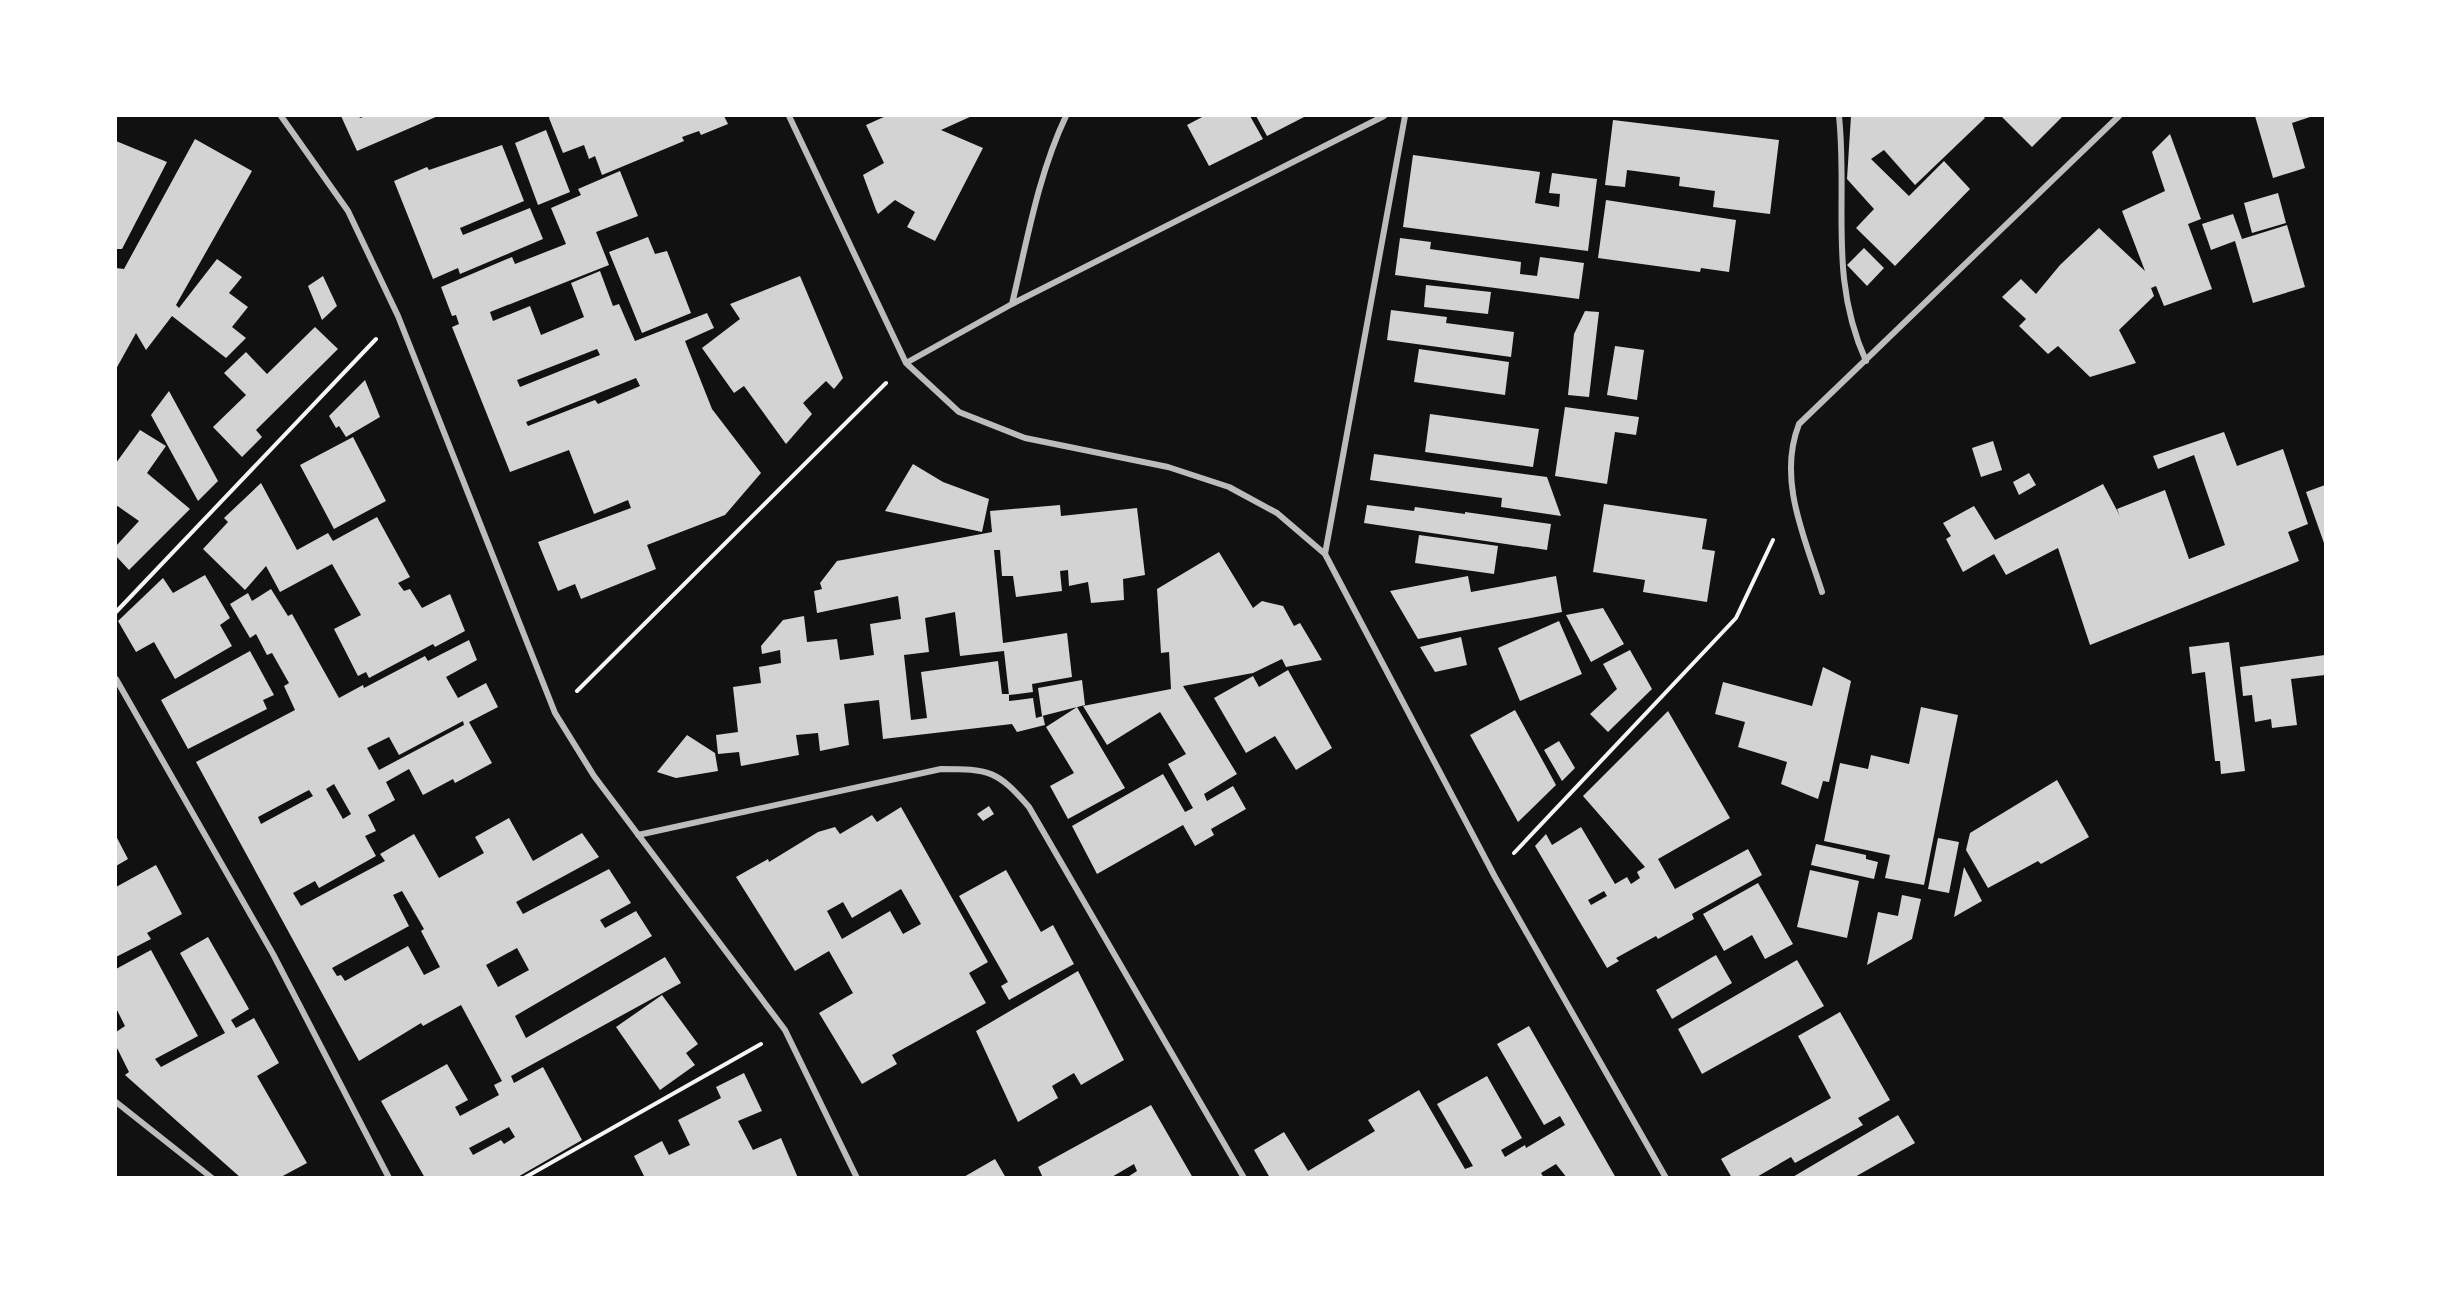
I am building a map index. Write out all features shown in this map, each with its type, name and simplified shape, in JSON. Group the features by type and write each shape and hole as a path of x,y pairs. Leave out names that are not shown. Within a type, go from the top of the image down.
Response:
{"street":[{"path":"281,116 348,211 398,316 555,713 594,776 785,1030 857,1178"},
{"path":"789,116 906,363 959,412 1025,438 1168,467 1229,487 1277,513 1325,554 1495,877 1666,1178"},
{"path":"1012,304 1037,196 1052,146 1066,116"},
{"path":"906,363 1012,304 1384,116"},
{"path":"1325,554 1405,116"},
{"path":"1839,116 1841,266 1852,331 1866,361"},
{"path":"1822,592 1793,499 1790,470 1791,444 1799,424 1866,361 1963,263 2119,116"},
{"path":"116,679 273,954 389,1178"},
{"path":"638,835 941,769 976,769 997,775 1029,807 1244,1178"},
{"path":"116,1102 212,1178"}],"path":[{"path":"116,612 398,316"},
{"path":"555,713 906,363"},
{"path":"1495,877 1527,836 1736,618 1793,499"},
{"path":"524,1178 785,1030"}],"building":[{"path":"341,116 359,116 360,118 366,116 438,116 357,151"},
{"path":"550,116 724,116 728,124 701,135 699,131 682,137 684,141 602,175 595,156 589,159 584,145 563,153"},
{"path":"886,116 972,116 941,130 983,148 935,241 907,227 915,212 895,200 878,214 876,210 863,175 884,163 866,125"},
{"path":"1204,116 1250,116 1263,139 1209,166 1187,125"},
{"path":"1256,116 1306,116 1267,136"},
{"path":"1851,116 1983,116 1985,118 1915,185 1884,150 1871,159 1909,196 1944,161 1970,189 1895,266 1856,228 1874,209 1847,179"},
{"path":"2001,116 2063,116 2032,147"},
{"path":"2255,116 2313,116 2292,123 2305,168 2273,178"},
{"path":"1613,120 1779,140 1770,214 1713,207 1715,191 1679,186 1680,177 1627,170 1625,187 1605,185"},
{"path":"546,130 570,192 538,205 515,143"},
{"path":"2170,134 2201,219 2188,224 2212,289 2164,306 2156,286 2151,288 2154,296 2119,330 2136,363 2090,377 2058,346 2048,354 2019,326 2026,319 2002,297 2021,279 2036,294 2060,265 2099,228 2145,271 2122,211 2165,191 2152,152"},
{"path":"195,139 252,171 176,305 179,308 217,259 242,277 229,293 248,307 232,327 246,338 226,358 172,316 146,350 136,333 116,369 116,268 124,269"},
{"path":"116,141 167,162 122,249 116,249"},
{"path":"502,145 524,201 460,228 463,235 530,208 543,239 460,274 458,268 433,279 394,181 427,167 429,170"},
{"path":"1413,155 1540,172 1535,203 1559,207 1560,194 1549,193 1552,173 1597,179 1588,251 1403,227"},
{"path":"620,171 638,216 596,232 609,265 490,312 493,321 530,306 541,335 584,317 571,283 600,271 613,306 619,304 635,341 707,313 714,328 685,341 712,409 761,473 725,515 647,545 656,569 581,599 575,584 558,591 538,542 631,508 628,500 594,514 569,450 510,472 452,327 459,324 456,315 452,316 441,287 512,257 515,264 566,244 551,208 581,195 578,189","holes":["597,349 600,355 520,387 517,380","636,378 640,386 598,404 595,400 528,426 526,422"]},
{"path":"2278,193 2286,223 2252,233 2244,203"},
{"path":"1606,200 1736,220 1729,272 1701,268 1700,272 1598,258"},
{"path":"2233,214 2242,239 2287,225 2305,287 2253,303 2235,241 2211,250 2202,224"},
{"path":"648,237 655,254 667,251 691,313 642,333 609,252"},
{"path":"1400,238 1431,242 1430,249 1521,262 1520,274 1537,276 1540,257 1584,263 1579,299 1395,275"},
{"path":"1864,248 1884,268 1867,286 1847,265"},
{"path":"323,276 337,306 322,320 308,286"},
{"path":"800,276 843,378 834,389 826,381 803,403 812,414 786,444 744,386 734,393 702,348 740,319 730,304"},
{"path":"1426,285 1491,292 1488,314 1424,307"},
{"path":"1391,310 1447,317 1446,323 1514,332 1511,357 1387,340"},
{"path":"1585,311 1599,312 1589,397 1568,395 1574,334"},
{"path":"315,327 338,349 256,430 262,437 242,457 213,427 246,395 224,373 246,352 267,374"},
{"path":"1615,346 1644,350 1637,400 1607,395"},
{"path":"1419,349 1509,362 1505,395 1414,382"},
{"path":"365,380 380,417 346,437 339,426 336,428 329,416"},
{"path":"169,391 218,481 198,501 151,415"},
{"path":"1565,407 1639,417 1636,435 1615,432 1607,484 1555,476"},
{"path":"1430,414 1539,429 1533,467 1425,452"},
{"path":"140,430 166,446 147,473 190,509 129,570 116,556 116,546 139,521 116,505 116,463"},
{"path":"2224,432 2237,466 2283,449 2308,524 2288,532 2299,561 2090,645 2058,548 2006,575 1994,554 1963,572 1946,539 1951,536 1943,523 1974,506 1995,540 2103,484 2120,516 2117,509 2165,490 2189,559 2225,545 2194,455 2158,469 2153,456"},
{"path":"353,437 386,501 334,529 300,465"},
{"path":"1993,441 2002,470 1981,477 1972,448"},
{"path":"1374,454 1547,477 1561,516 1501,507 1502,498 1370,480"},
{"path":"913,464 943,482 989,499 982,532 885,511"},
{"path":"2029,473 2036,485 2019,495 2013,482"},
{"path":"261,483 297,550 328,533 333,541 377,517 410,577 398,583 404,591 410,589 422,608 450,594 465,631 435,647 433,644 369,678 366,672 358,676 334,629 361,615 332,564 280,592 266,566 245,590 203,549 228,522 224,518"},
{"path":"2325,485 2325,546 2306,492"},
{"path":"1604,504 1707,519 1702,549 1715,551 1707,602 1643,592 1645,580 1593,572"},
{"path":"1060,505 1061,516 1137,508 1145,575 1123,579 1124,600 1091,603 1088,582 1069,586 1068,570 1060,571 1062,591 1016,597 1013,576 1002,576 1000,550 994,550 1003,643 1067,633 1072,677 1032,684 1033,692 1009,695 1009,701 1033,698 1036,718 1043,716 1045,725 1017,732 1012,724 883,739 879,700 844,704 849,745 820,751 818,733 796,735 799,755 741,766 739,752 718,754 716,735 738,732 733,687 761,683 759,667 781,663 780,650 762,654 761,646 783,620 804,616 807,642 837,639 840,660 874,655 870,624 901,619 898,596 817,613 814,591 822,589 820,583 837,561 992,532 990,511","holes":["955,612 960,656 1004,651 1009,694 1002,694 998,661 921,672 927,718 911,720 904,655 929,652 925,618"]},
{"path":"1367,505 1414,511 1415,507 1465,514 1465,512 1551,524 1547,550 1364,523"},
{"path":"1419,535 1498,546 1494,574 1415,563"},
{"path":"1219,552 1253,608 1262,601 1283,606 1294,626 1300,623 1322,660 1286,667 1282,659 1253,673 1183,686 1237,774 1204,794 1207,801 1233,786 1246,809 1211,829 1214,835 1195,846 1183,825 1097,874 1072,826 1163,774 1185,812 1193,808 1168,764 1186,754 1160,712 1107,745 1083,706 1171,689 1169,652 1161,653 1157,589"},
{"path":"205,575 230,618 220,625 232,646 175,679 154,642 136,652 118,621 163,578 173,593"},
{"path":"1468,576 1471,592 1556,576 1562,612 1418,639 1390,591"},
{"path":"271,589 288,616 292,614 339,698 363,685 364,688 425,656 428,661 469,640 477,660 446,677 458,698 486,683 498,707 469,722 492,763 455,783 453,779 423,795 409,769 386,782 395,800 368,815 376,831 365,836 376,856 319,888 315,881 293,893 301,906 385,861 380,854 414,834 439,878 484,853 475,837 509,818 533,861 582,833 599,857 516,902 523,914 609,869 631,903 600,920 605,928 636,911 652,936 515,1016 526,1038 665,957 681,983 511,1076 514,1083 543,1067 582,1140 516,1178 425,1178 381,1101 447,1064 468,1100 455,1107 460,1116 499,1095 494,1085 502,1081 461,1005 423,1026 421,1023 359,1061 196,762 295,710 284,686 289,683 272,653 267,655 256,634 250,638 230,604 248,593 252,601","holes":["463,721 464,725 379,770 367,748 389,737 399,755","334,784 351,814 343,819 326,789","309,790 313,796 261,824 258,817","402,891 424,929 421,931 440,967 424,975 408,946 345,981 341,975 337,976 332,968 409,926 393,895","517,948 529,970 498,987 486,965","509,1127 515,1137 504,1144 501,1140 473,1155 469,1148"]},
{"path":"1603,608 1624,644 1591,662 1566,615"},
{"path":"1559,621 1582,674 1520,701 1498,648"},
{"path":"1461,637 1467,665 1435,672 1420,647"},
{"path":"2229,642 2245,771 2221,774 2220,761 2215,761 2205,672 2192,674 2189,647"},
{"path":"1630,650 1652,689 1608,732 1590,714 1617,689 1603,664"},
{"path":"250,651 274,695 263,700 267,709 188,749 161,700"},
{"path":"2325,655 2325,675 2291,679 2297,725 2272,728 2271,719 2255,722 2252,695 2243,696 2240,667"},
{"path":"1823,667 1851,681 1829,782 1823,781 1818,799 1781,784 1787,762 1738,747 1745,722 1715,714 1723,682 1812,706"},
{"path":"1288,670 1332,748 1296,770 1275,736 1246,753 1214,698 1253,676 1259,687"},
{"path":"1082,680 1085,705 1042,716 1038,688"},
{"path":"1077,707 1125,788 1068,819 1050,786 1074,773 1046,727"},
{"path":"1921,707 1958,715 1924,885 1885,878 1890,855 1824,841 1840,763 1868,769 1871,755 1909,764"},
{"path":"1515,710 1556,785 1518,822 1470,735"},
{"path":"1668,711 1730,818 1658,859 1675,889 1748,849 1762,875 1692,914 1694,919 1616,958 1619,961 1607,968 1535,846 1546,834 1552,845 1581,827 1615,884 1627,877 1631,884 1640,878 1637,872 1645,867 1583,796","holes":["1604,891 1607,896 1591,905 1588,900"]},
{"path":"687,735 715,753 718,771 676,778 657,772"},
{"path":"1559,741 1575,768 1562,781 1544,750"},
{"path":"2057,780 2089,837 2041,864 2038,861 1988,888 1966,850 1970,833"},
{"path":"989,806 994,814 983,821 977,814"},
{"path":"901,807 988,962 969,973 986,1003 892,1055 897,1064 862,1084 819,1013 853,993 829,951 795,971 736,877 768,859 769,862 818,832 835,827 840,834 872,815 877,822","holes":["901,889 921,924 903,934 890,911 842,939 827,911 843,902 852,918"]},
{"path":"116,836 128,859 116,866"},
{"path":"1938,838 1959,842 1949,893 1928,889"},
{"path":"1816,844 1866,855 1866,859 1878,862 1874,879 1811,865"},
{"path":"156,865 182,914 147,933 151,939 116,957 116,887"},
{"path":"1964,867 1982,901 1954,917"},
{"path":"1006,870 1041,932 1053,925 1074,964 1009,1000 1001,986 1008,982 959,896"},
{"path":"1810,870 1859,881 1847,938 1797,927"},
{"path":"1758,883 1793,944 1765,959 1752,935 1724,951 1703,914"},
{"path":"1902,895 1921,899 1912,939 1867,965 1878,912 1898,916"},
{"path":"208,937 249,1009 231,1020 236,1028 254,1018 279,1063 257,1076 307,1163 279,1178 241,1178 125,1075 129,1072 116,1046 116,1032 125,1026 116,1008 116,969 151,950 198,1036 155,1059 161,1067 225,1033 180,953"},
{"path":"1716,955 1732,983 1672,1019 1656,990"},
{"path":"1797,960 1824,1006 1702,1074 1678,1029"},
{"path":"1078,971 1124,1060 1081,1085 1074,1073 1052,1086 1058,1098 1018,1122 976,1031"},
{"path":"662,995 698,1044 686,1053 695,1065 660,1090 616,1027"},
{"path":"1840,1012 1890,1100 1858,1118 1863,1125 1795,1163 1791,1157 1755,1178 1732,1178 1721,1159 1831,1098 1798,1036"},
{"path":"1529,1026 1616,1178 1567,1178 1556,1164 1541,1173 1544,1178 1270,1178 1254,1150 1284,1132 1308,1171 1375,1131 1368,1120 1419,1090 1465,1169 1473,1166 1437,1104 1487,1076 1522,1138 1501,1150 1505,1157 1525,1145 1526,1148 1565,1125 1560,1116 1544,1125 1497,1044"},
{"path":"744,1073 762,1111 738,1121 753,1150 781,1138 798,1178 645,1178 634,1156 662,1141 669,1155 690,1145 678,1120 721,1098 716,1087"},
{"path":"1151,1105 1193,1178 1126,1178 1137,1171 1134,1164 1110,1178 1043,1178 1038,1167"},
{"path":"1898,1115 1915,1143 1853,1178 1791,1178"},
{"path":"995,1159 1006,1178 962,1178"}]}
